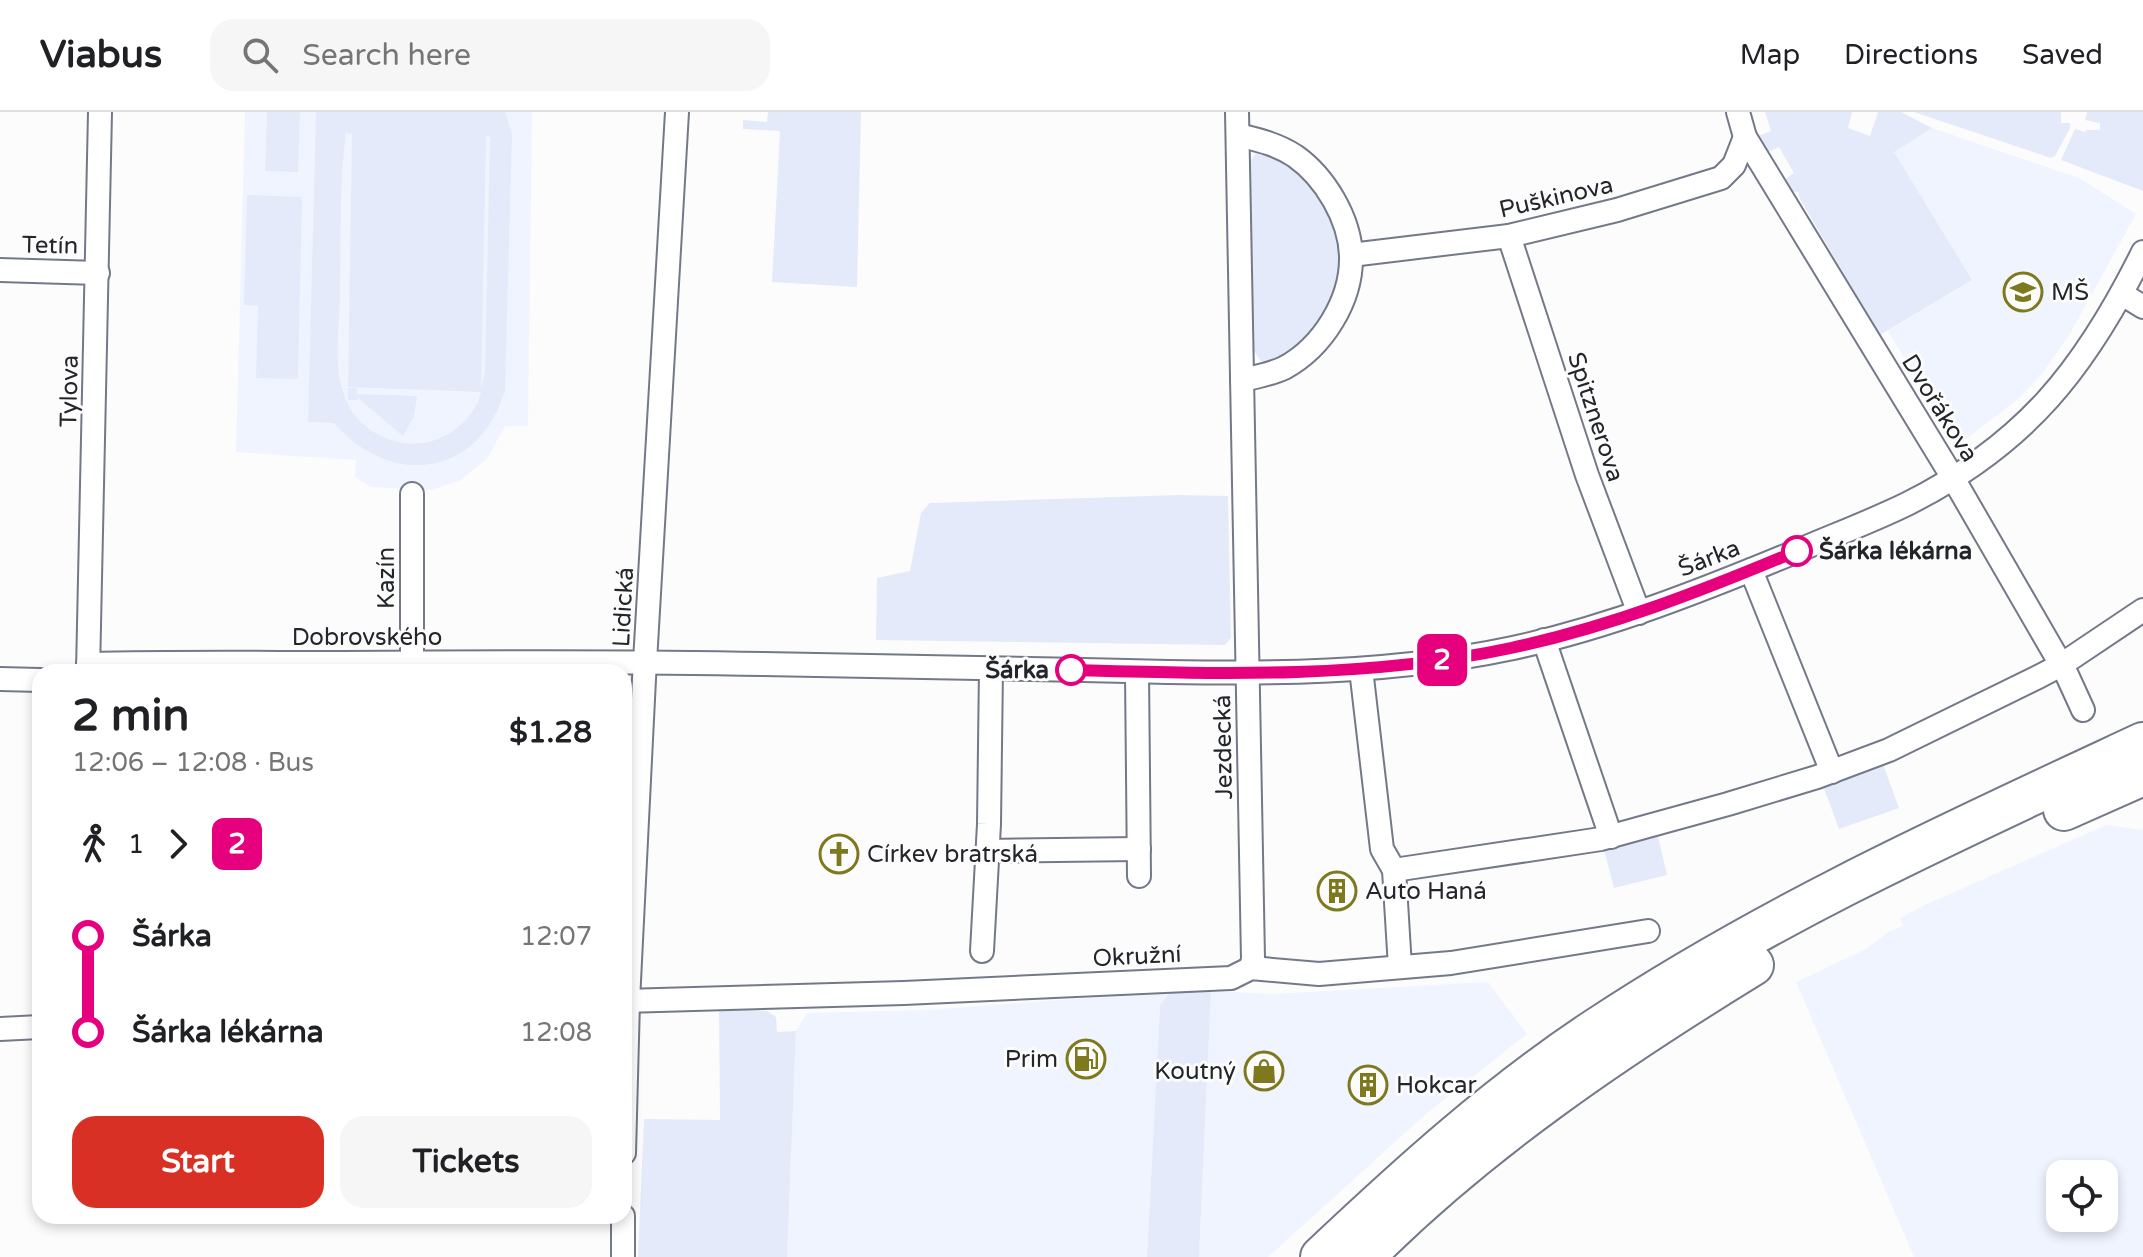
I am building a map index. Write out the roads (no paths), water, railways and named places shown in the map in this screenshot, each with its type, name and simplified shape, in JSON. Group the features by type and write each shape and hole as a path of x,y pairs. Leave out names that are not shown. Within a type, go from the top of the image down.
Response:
{"highway":[{"path":"1321,1257 1390,1191 1472,1120 1594,1030 1748,937 1881,866 2143,743"},
{"path":"1364,1257 1440,1186 1523,1121 1687,1005 1765,957 1882,895 2143,775"}],"street":[{"name":"Tylova","path":"88,664 100,112"},
{"name":"Lidická","path":"632,899 677,112"},
{"name":"Jezdecká","path":"1237,112 1251,968"},
{"name":"Dvořákova","path":"1738,112 1745,137 1953,478 2061,665 2083,710"},
{"path":"1238,135 1269,142 1294,156 1317,176 1333,198 1351,255 1341,304 1334,319 1312,347 1283,368 1242,380"},
{"name":"Puškinova","path":"1351,255 1509,236 1617,210 1721,178 1734,165 1745,137"},
{"name":"Spitznerova","path":"1509,236 1587,475 1639,613"},
{"name":"Šárka","path":"646,662 1248,672 1361,669 1432,661 1544,640 1639,613 1751,570 1885,514 1953,478 2008,440 2036,415 2079,364 2122,294 2143,252"},
{"name":"Tetín","path":"0,270 98,273"},
{"path":"2122,294 2143,307"},
{"name":"Kazín","path":"412,494 412,663"},
{"path":"1751,570 1832,772"},
{"path":"1394,870 1611,837 1832,772 1889,750 2061,665 2143,610"},
{"path":"1544,640 1611,837"},
{"name":"Dobrovského","path":"569,664 646,662"},
{"name":"Dobrovského","path":"386,664 422,664"},
{"path":"982,951 991,669"},
{"path":"1361,669 1382,849 1394,870 1400,967"},
{"path":"1137,672 1139,876"},
{"path":"0,679 32,680"},
{"path":"987,851 1139,849"},
{"name":"Okružní","path":"632,1001 904,993 1231,978 1251,968 1319,974 1451,963 1648,931"},
{"path":"0,1029 32,1027"},
{"path":"623,1224 623,1257"}],"place":[{"name":"MŠ","path":"2023,292"},
{"name":"Šárka lékárna","path":"1797,551"},
{"name":"Šárka","path":"1071,670"},
{"name":"Církev bratrská","path":"839,854"},
{"name":"Auto Haná","path":"1337,891"},
{"name":"Prim","path":"1086,1059"},
{"name":"Koutný","path":"1264,1071"},
{"name":"Hokcar","path":"1368,1085"}]}
